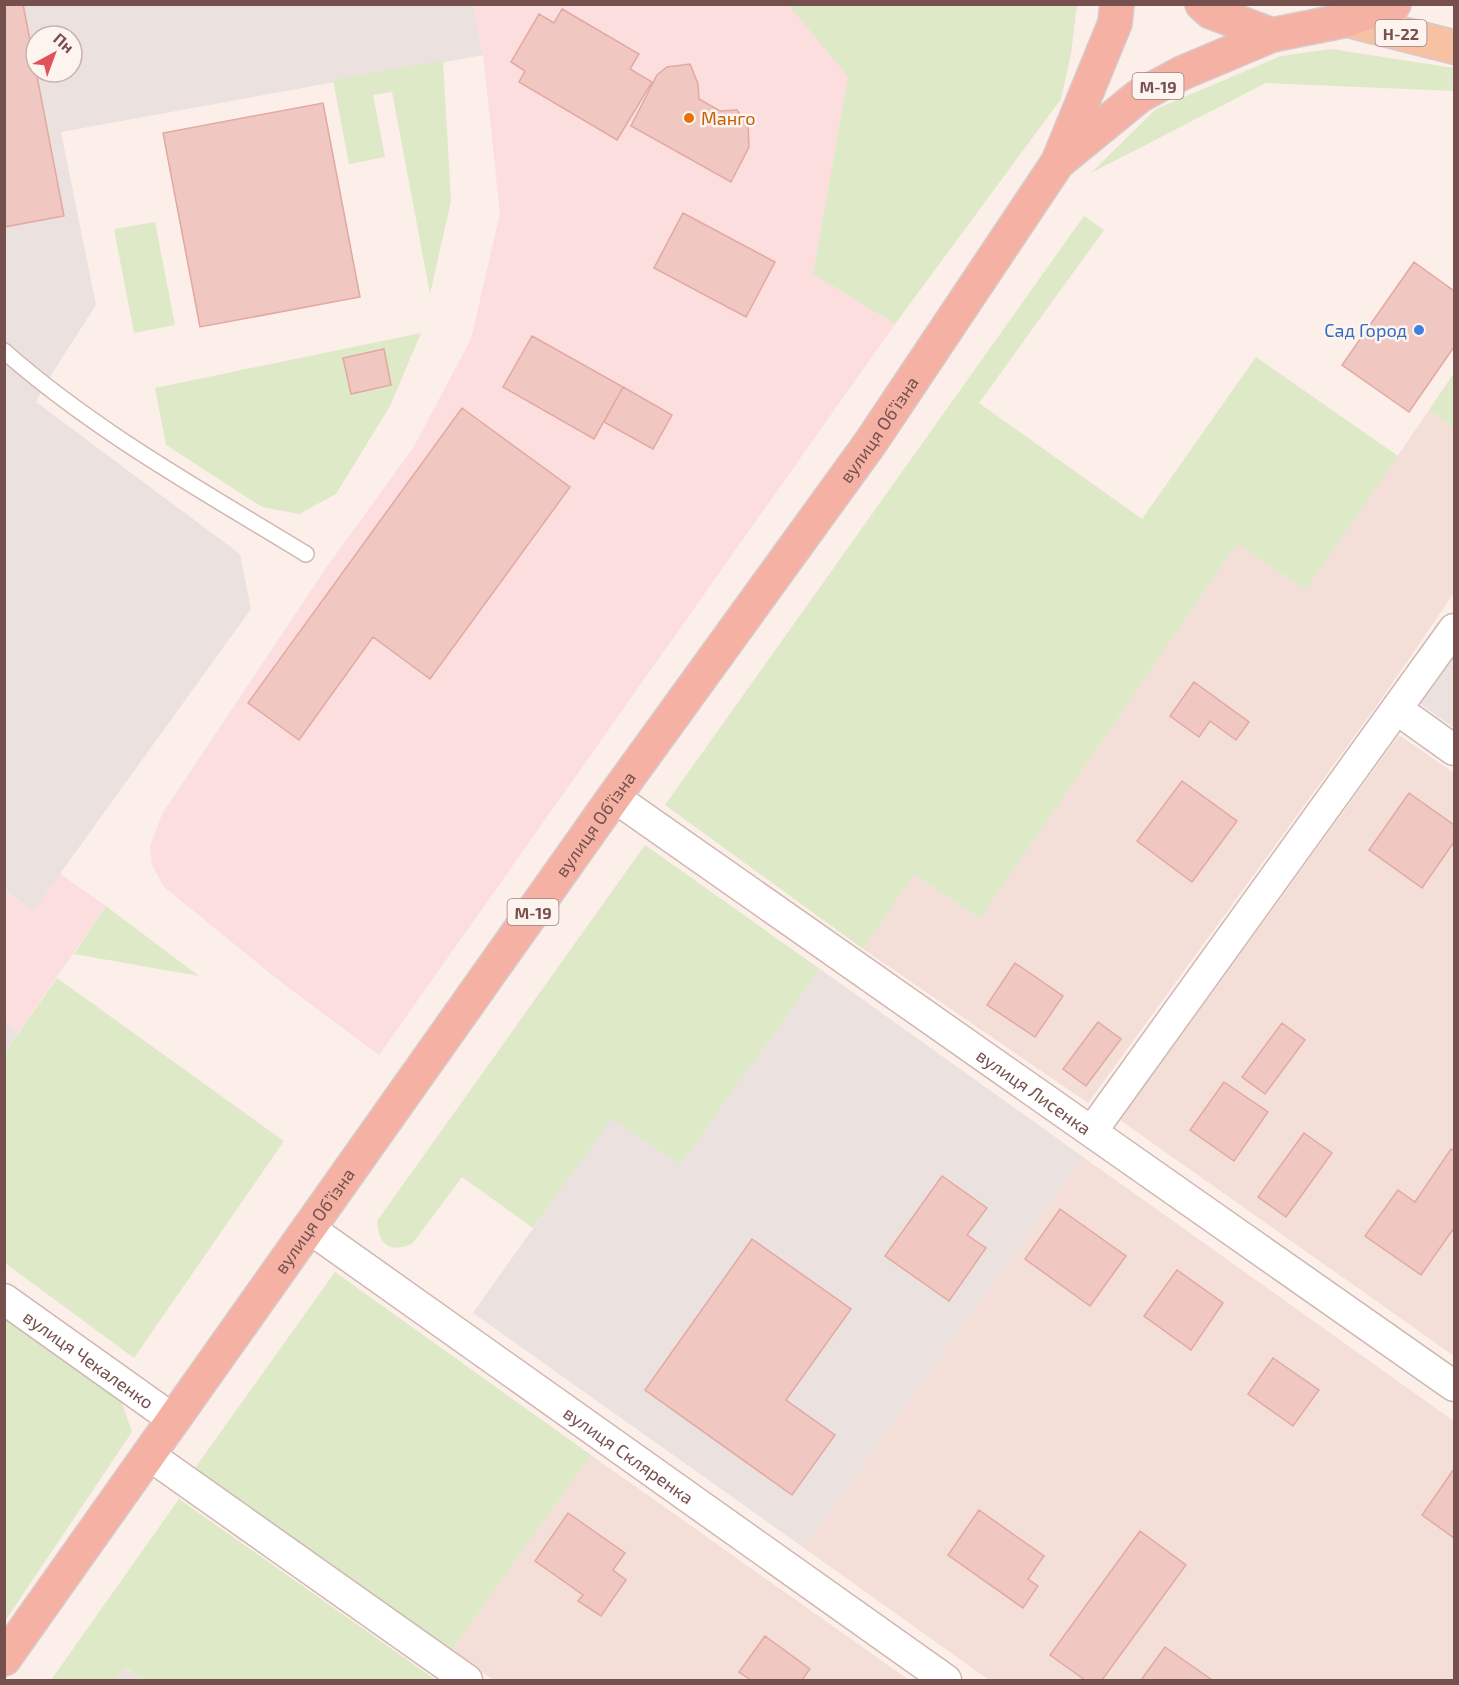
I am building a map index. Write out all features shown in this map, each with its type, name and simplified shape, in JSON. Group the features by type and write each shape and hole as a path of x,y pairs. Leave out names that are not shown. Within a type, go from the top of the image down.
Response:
{"highway":[{"name":"М-19","path":"1058,162 1115,23 1117,4"},
{"path":"1202,4 1211,12 1272,35"},
{"name":"М-19","path":"1058,162 1139,96 1182,73 1272,35 1347,20 1394,4"},
{"name":"вулиця Об’їзна","path":"4,1659 614,797 871,442 1058,162"}],"main road":[{"name":"Н-22","path":"1347,20 1455,46"}],"street":[{"path":"1092,1131 1455,629"},
{"path":"1398,710 1455,750"},
{"name":"вулиця Лисенка","path":"614,797 1455,1386"},
{"name":"вулиця Скляренка","path":"309,1228 946,1680"},
{"name":"вулиця Чекаленко","path":"4,1299 174,1420"},
{"path":"149,1455 467,1680"}],"lane":[{"path":"4,351 44,386 132,448 306,555"}],"shaded area":[{"path":"5,5 473,5 483,55 61,132 96,305 36,402 240,554 251,609 33,911 5,891"},
{"path":"473,5 861,5 813,274 895,324 379,1055 282,983 164,887 152,865 150,847 162,814 326,568 413,448 471,339 500,213 483,55"},
{"path":"1429,410 1454,428 1454,593 1380,701 1088,1103 863,949 914,875 980,919 1237,544 1306,590"},
{"path":"1454,653 1454,728 1419,703"},
{"path":"1399,735 1454,773 1454,1356 1120,1120"},
{"path":"59,873 106,906 19,1032 5,1022 4,891 33,911"},
{"path":"820,969 1083,1157 804,1548 473,1313 612,1117 680,1165"},
{"path":"5,1022 19,1032 5,1053"},
{"path":"1083,1157 1454,1421 1454,1680 989,1680 804,1548"},
{"path":"591,1455 909,1680 493,1680 451,1651"},
{"path":"123,1667 144,1680 114,1680"}],"green space":[{"path":"789,5 1077,5 1071,54 1061,99 895,324 813,274 848,77"},
{"path":"1331,49 1454,68 1454,91 1266,83 1091,173 1156,109 1281,56"},
{"path":"443,60 451,201 430,294 392,92 373,95 385,157 349,164 333,80"},
{"path":"1084,216 1104,230 979,403 1142,519 1256,357 1398,456 1306,590 1237,544 980,919 914,875 863,949 665,805"},
{"path":"155,222 175,325 134,333 114,229"},
{"path":"421,333 390,406 336,494 299,514 262,507 166,445 155,388"},
{"path":"1454,373 1454,428 1429,410"},
{"path":"645,845 820,969 680,1165 612,1118 533,1228 462,1177 412,1244 397,1248 387,1245 380,1236 377,1221"},
{"path":"106,906 199,976 74,954"},
{"path":"57,978 284,1141 134,1358 5,1263 5,1053"},
{"path":"335,1272 591,1455 451,1651 195,1468"},
{"path":"5,1313 117,1390 132,1432 5,1621"},
{"path":"179,1499 436,1680 144,1680 124,1667 114,1680 51,1680"}],"building":[{"path":"4,4 23,4 27,24 24,24 24,84 38,84 64,216 4,227"},
{"path":"562,9 639,54 630,69 652,82 617,140 519,82 525,71 511,62 539,14 554,23"},
{"name":"Манго","path":"690,64 698,84 699,99 720,111 737,110 748,125 749,147 731,182 631,126 657,75 667,67"},
{"path":"323,103 360,297 200,327 163,133"},
{"path":"683,213 775,262 746,317 654,268"},
{"path":"1414,262 1454,291 1454,347 1409,412 1342,365"},
{"path":"532,336 623,387 594,439 503,387"},
{"path":"384,349 391,385 351,394 343,358"},
{"path":"623,387 672,415 653,449 604,422"},
{"path":"462,408 570,487 430,679 373,637 299,740 248,703"},
{"path":"1194,682 1249,722 1236,740 1210,721 1199,737 1170,716"},
{"path":"1182,781 1237,821 1192,882 1137,841"},
{"path":"1409,793 1454,825 1454,842 1422,888 1369,850"},
{"path":"1015,963 1063,996 1035,1037 987,1005"},
{"path":"1098,1022 1121,1039 1086,1086 1063,1069"},
{"path":"1282,1023 1305,1040 1265,1094 1242,1077"},
{"path":"1224,1082 1268,1112 1234,1161 1190,1130"},
{"path":"1304,1133 1332,1153 1286,1217 1258,1197"},
{"path":"1451,1149 1454,1151 1454,1228 1421,1275 1365,1236 1398,1190 1415,1202"},
{"path":"942,1176 987,1208 967,1235 986,1248 949,1301 885,1256"},
{"path":"1060,1209 1126,1256 1090,1306 1025,1259"},
{"path":"752,1239 851,1309 786,1400 835,1435 792,1495 645,1390"},
{"path":"1177,1270 1223,1303 1191,1350 1144,1316"},
{"path":"1273,1358 1319,1390 1293,1426 1248,1394"},
{"path":"1454,1469 1454,1538 1422,1515"},
{"path":"979,1510 1044,1556 1028,1579 1038,1586 1023,1608 948,1555"},
{"path":"568,1513 625,1553 613,1570 626,1580 601,1616 578,1601 583,1595 535,1561"},
{"path":"1140,1531 1186,1565 1102,1680 1085,1680 1050,1655"},
{"path":"765,1636 810,1669 802,1680 751,1680 739,1672"},
{"path":"1165,1647 1212,1680 1141,1680"}],"place":[{"name":"Манго","path":"689,118"},
{"name":"Сад Город","path":"1419,330"}]}
